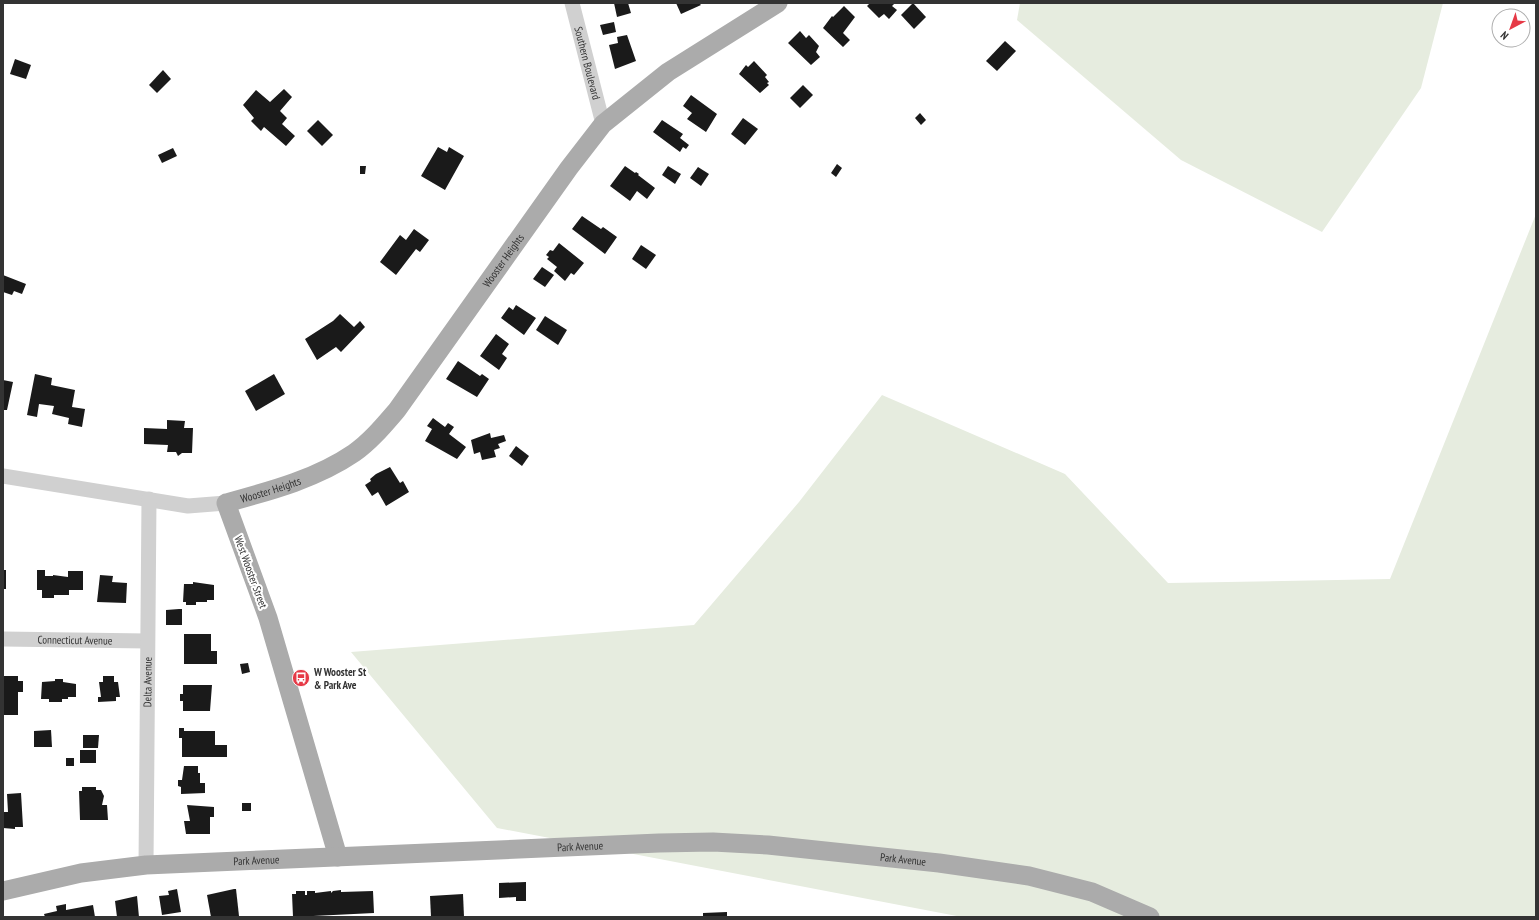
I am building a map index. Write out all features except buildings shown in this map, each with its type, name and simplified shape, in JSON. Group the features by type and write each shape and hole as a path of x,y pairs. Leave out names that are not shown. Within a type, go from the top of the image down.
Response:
{"main road":[{"name":"Wooster Heights","path":"226,502 278,489 318,473 354,453 378,432 397,410 569,168 603,124 668,72 778,3"},
{"name":"West Wooster Street","path":"226,502 268,618 338,858"},
{"name":"Park Avenue","path":"3,890 81,873 146,865 713,842 768,845 939,863 1029,876 1092,892 1150,917"}],"street":[{"name":"Southern Boulevard","path":"572,3 603,124"},
{"path":"3,476 188,506 226,502"},
{"name":"Delta Avenue","path":"146,865 149,499"},
{"name":"Connecticut Avenue","path":"3,639 147,641"}],"shaded area":[{"path":"1020,3 1443,3 1421,88 1322,232 1181,160 1017,20"},
{"path":"1536,214 1536,917 962,917 497,828 351,652 694,625 799,502 882,395 1065,474 1168,583 1390,579"}],"place":[{"name":"W Wooster St & Park Ave","path":"301,678"}]}
